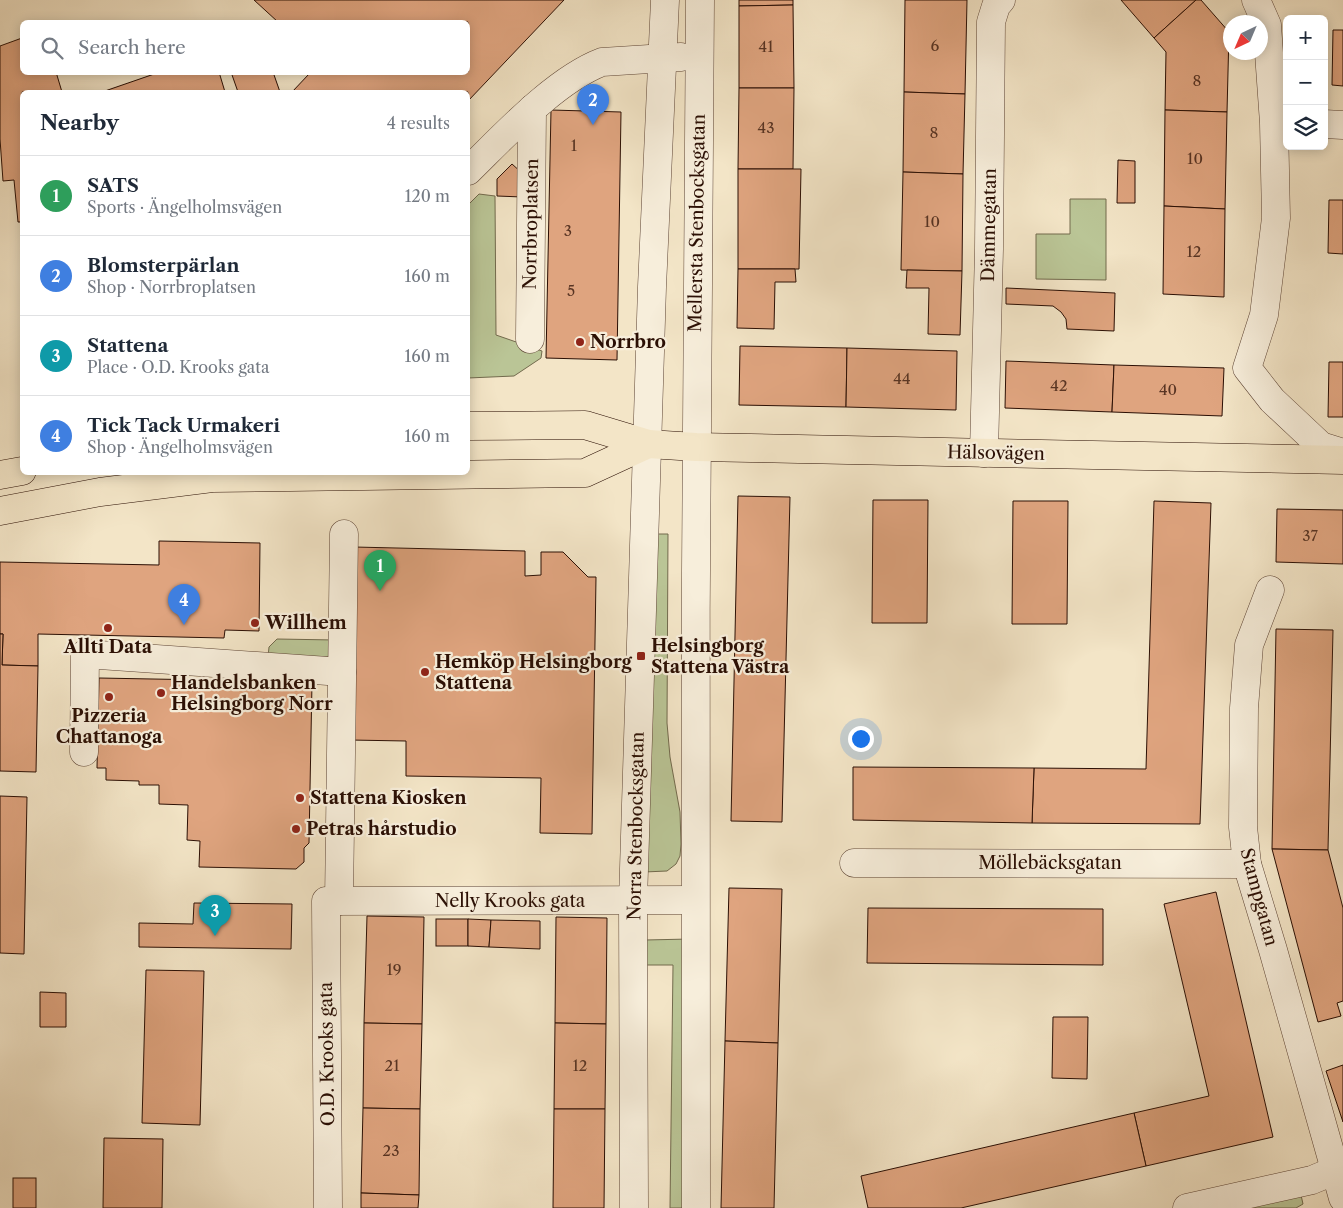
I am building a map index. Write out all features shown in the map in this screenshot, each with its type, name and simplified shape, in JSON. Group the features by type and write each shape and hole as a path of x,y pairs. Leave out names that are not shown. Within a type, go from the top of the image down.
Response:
{"main road":[{"name":"Hälsovägen","path":"470,426 585,425 648,444 696,447 1343,460"},
{"path":"470,475 585,473 648,444"},
{"path":"0,475 20,471"},
{"path":"0,511 100,492 212,478 436,475"}],"street":[{"path":"648,444 652,288 666,0"},
{"name":"Mellersta Stenbocksgatan","path":"696,447 700,0"},
{"name":"Dämmegatan","path":"984,453 989,249 991,22 996,6 1001,0"},
{"path":"1256,0 1267,25 1280,123 1276,218 1264,315 1247,368 1272,400 1309,435 1322,446 1343,453"},
{"path":"470,169 532,110 590,66 602,62 700,56"},
{"name":"Norrbroplatsen","path":"530,339 532,110"},
{"path":"1328,124 1343,125"},
{"name":"Norra Stenbocksgatan","path":"634,1208 633,901 648,444"},
{"path":"696,447 696,1208"},
{"name":"O.D. Krooks gata","path":"328,1208 332,901 342,672 344,534"},
{"name":"Stampgatan","path":"1270,590 1249,644 1244,708 1243,828 1247,864 1339,1169 1343,1200"},
{"path":"84,752 85,654 342,672"},
{"name":"Möllebäcksgatan","path":"854,863 1247,864"},
{"name":"Nelly Krooks gata","path":"332,901 695,900"},
{"path":"1187,1208 1312,1180 1339,1169"},
{"path":"1323,1208 1343,1200"}],"green space":[{"path":"479,194 495,196 496,335 542,351 541,358 514,376 470,378 470,203"},
{"path":"1070,199 1106,199 1106,280 1036,279 1036,234 1070,234"},
{"path":"657,534 668,534 667,723 670,757 680,812 681,844 680,856 676,864 667,871 644,872"},
{"path":"277,639 335,640 334,657 268,657 269,647"},
{"path":"690,939 688,1208 670,1208 673,965 645,965 645,940"},
{"path":"1301,1195 1303,1204 1296,1208 1228,1208"}],"building":[{"path":"254,0 564,0 470,99 470,90 294,90 308,75 470,75 470,20 276,20"},
{"path":"739,0 793,0 793,5 739,6"},
{"path":"905,0 967,0 965,94 904,92"},
{"path":"1121,0 1196,0 1154,38"},
{"path":"1196,0 1201,0 1223,25 1223,60 1228,60 1227,112 1165,110 1166,52 1154,38"},
{"path":"793,5 794,88 739,88 739,6"},
{"path":"1333,30 1343,30 1343,86 1332,85"},
{"path":"20,39 20,75 57,75 61,90 20,90 20,222 18,222 14,180 3,181 0,139 0,46"},
{"path":"151,75 220,75 224,90 108,90"},
{"path":"232,75 274,75 279,90 237,90"},
{"path":"739,88 794,88 793,169 738,169"},
{"path":"904,92 965,94 963,174 903,172"},
{"path":"551,110 621,112 617,360 546,358"},
{"path":"1165,110 1227,112 1225,209 1164,206"},
{"path":"1118,160 1135,161 1135,203 1117,203"},
{"path":"512,164 522,173 522,197 497,196 497,179"},
{"path":"738,169 801,169 799,269 738,269"},
{"path":"903,172 963,174 962,271 901,270"},
{"path":"1329,200 1343,200 1343,254 1328,253"},
{"path":"1164,206 1225,209 1224,297 1163,294"},
{"path":"738,269 795,269 796,282 775,282 774,329 737,328"},
{"path":"907,270 962,271 960,335 928,334 929,288 906,288"},
{"path":"1006,288 1115,293 1114,331 1067,329 1066,319 1053,306 1006,304"},
{"path":"740,346 847,348 846,407 739,405"},
{"path":"847,348 957,351 956,410 846,407"},
{"path":"1006,361 1114,365 1112,412 1005,408"},
{"path":"1329,362 1343,362 1343,417 1328,417"},
{"path":"1114,365 1224,368 1222,416 1112,412"},
{"path":"738,496 790,497 782,822 731,821"},
{"path":"873,500 928,500 927,623 872,623"},
{"path":"1013,501 1068,501 1067,624 1012,624"},
{"path":"1154,501 1211,503 1200,824 1032,823 1034,768 1146,769"},
{"path":"1277,509 1343,510 1343,564 1276,562"},
{"path":"159,541 260,543 259,631 225,630 224,638 38,634 38,666 2,665 3,634 0,634 0,562 159,565"},
{"path":"354,547 525,551 525,576 541,575 541,552 563,552 588,577 596,577 592,834 540,833 541,778 406,776 406,741 350,740"},
{"path":"1276,629 1333,630 1328,850 1272,849"},
{"path":"0,634 3,634 2,665 38,666 36,772 0,771"},
{"path":"99,678 312,682 309,843 304,848 304,862 296,869 199,867 200,841 187,840 188,805 159,804 159,785 139,785 139,781 106,780 106,768 97,768"},
{"path":"853,767 1034,768 1032,823 853,820"},
{"path":"0,796 27,797 24,954 0,953"},
{"path":"1272,849 1328,850 1343,908 1343,1001 1337,1003 1341,1016 1318,1022"},
{"path":"729,888 782,889 778,1043 725,1041"},
{"path":"1216,892 1273,1137 1146,1166 1134,1113 1209,1096 1164,904"},
{"path":"194,903 292,904 291,949 139,947 139,923 193,924"},
{"path":"868,908 1103,909 1103,965 867,963"},
{"path":"367,916 424,917 422,1024 364,1023"},
{"path":"556,917 607,918 606,1024 555,1023"},
{"path":"436,919 468,919 468,946 436,946"},
{"path":"468,919 491,920 489,947 468,946"},
{"path":"491,920 540,921 540,949 489,947"},
{"path":"146,970 204,971 200,1125 142,1123"},
{"path":"40,992 66,993 66,1027 40,1027"},
{"path":"1053,1017 1088,1017 1087,1079 1052,1078"},
{"path":"364,1023 422,1024 420,1109 363,1108"},
{"path":"555,1023 606,1024 605,1109 554,1109"},
{"path":"725,1041 778,1043 774,1208 721,1208"},
{"path":"1343,1065 1343,1122 1326,1071"},
{"path":"363,1108 420,1109 419,1195 361,1193"},
{"path":"554,1109 605,1109 604,1208 553,1208"},
{"path":"1134,1113 1146,1166 961,1208 868,1208 861,1176"},
{"path":"104,1138 163,1139 162,1208 103,1208"},
{"path":"13,1178 36,1178 36,1208 13,1208"},
{"path":"361,1193 419,1195 418,1208 361,1208"}],"place":[{"name":"Blomsterpärlan","path":"593,125"},
{"name":"Norrbro","path":"580,342"},
{"name":"SATS","path":"380,591"},
{"name":"Willhem","path":"255,623"},
{"name":"Tick Tack Urmakeri","path":"184,625"},
{"name":"Allti Data","path":"108,628"},
{"name":"Helsingborg Stattena Västra","path":"641,656"},
{"name":"Hemköp Helsingborg Stattena","path":"425,672"},
{"name":"Handelsbanken Helsingborg Norr","path":"161,693"},
{"name":"Pizzeria Chattanoga","path":"109,697"},
{"name":"Stattena Kiosken","path":"300,798"},
{"name":"Petras hårstudio","path":"296,829"},
{"name":"Stattena","path":"215,936"}]}
